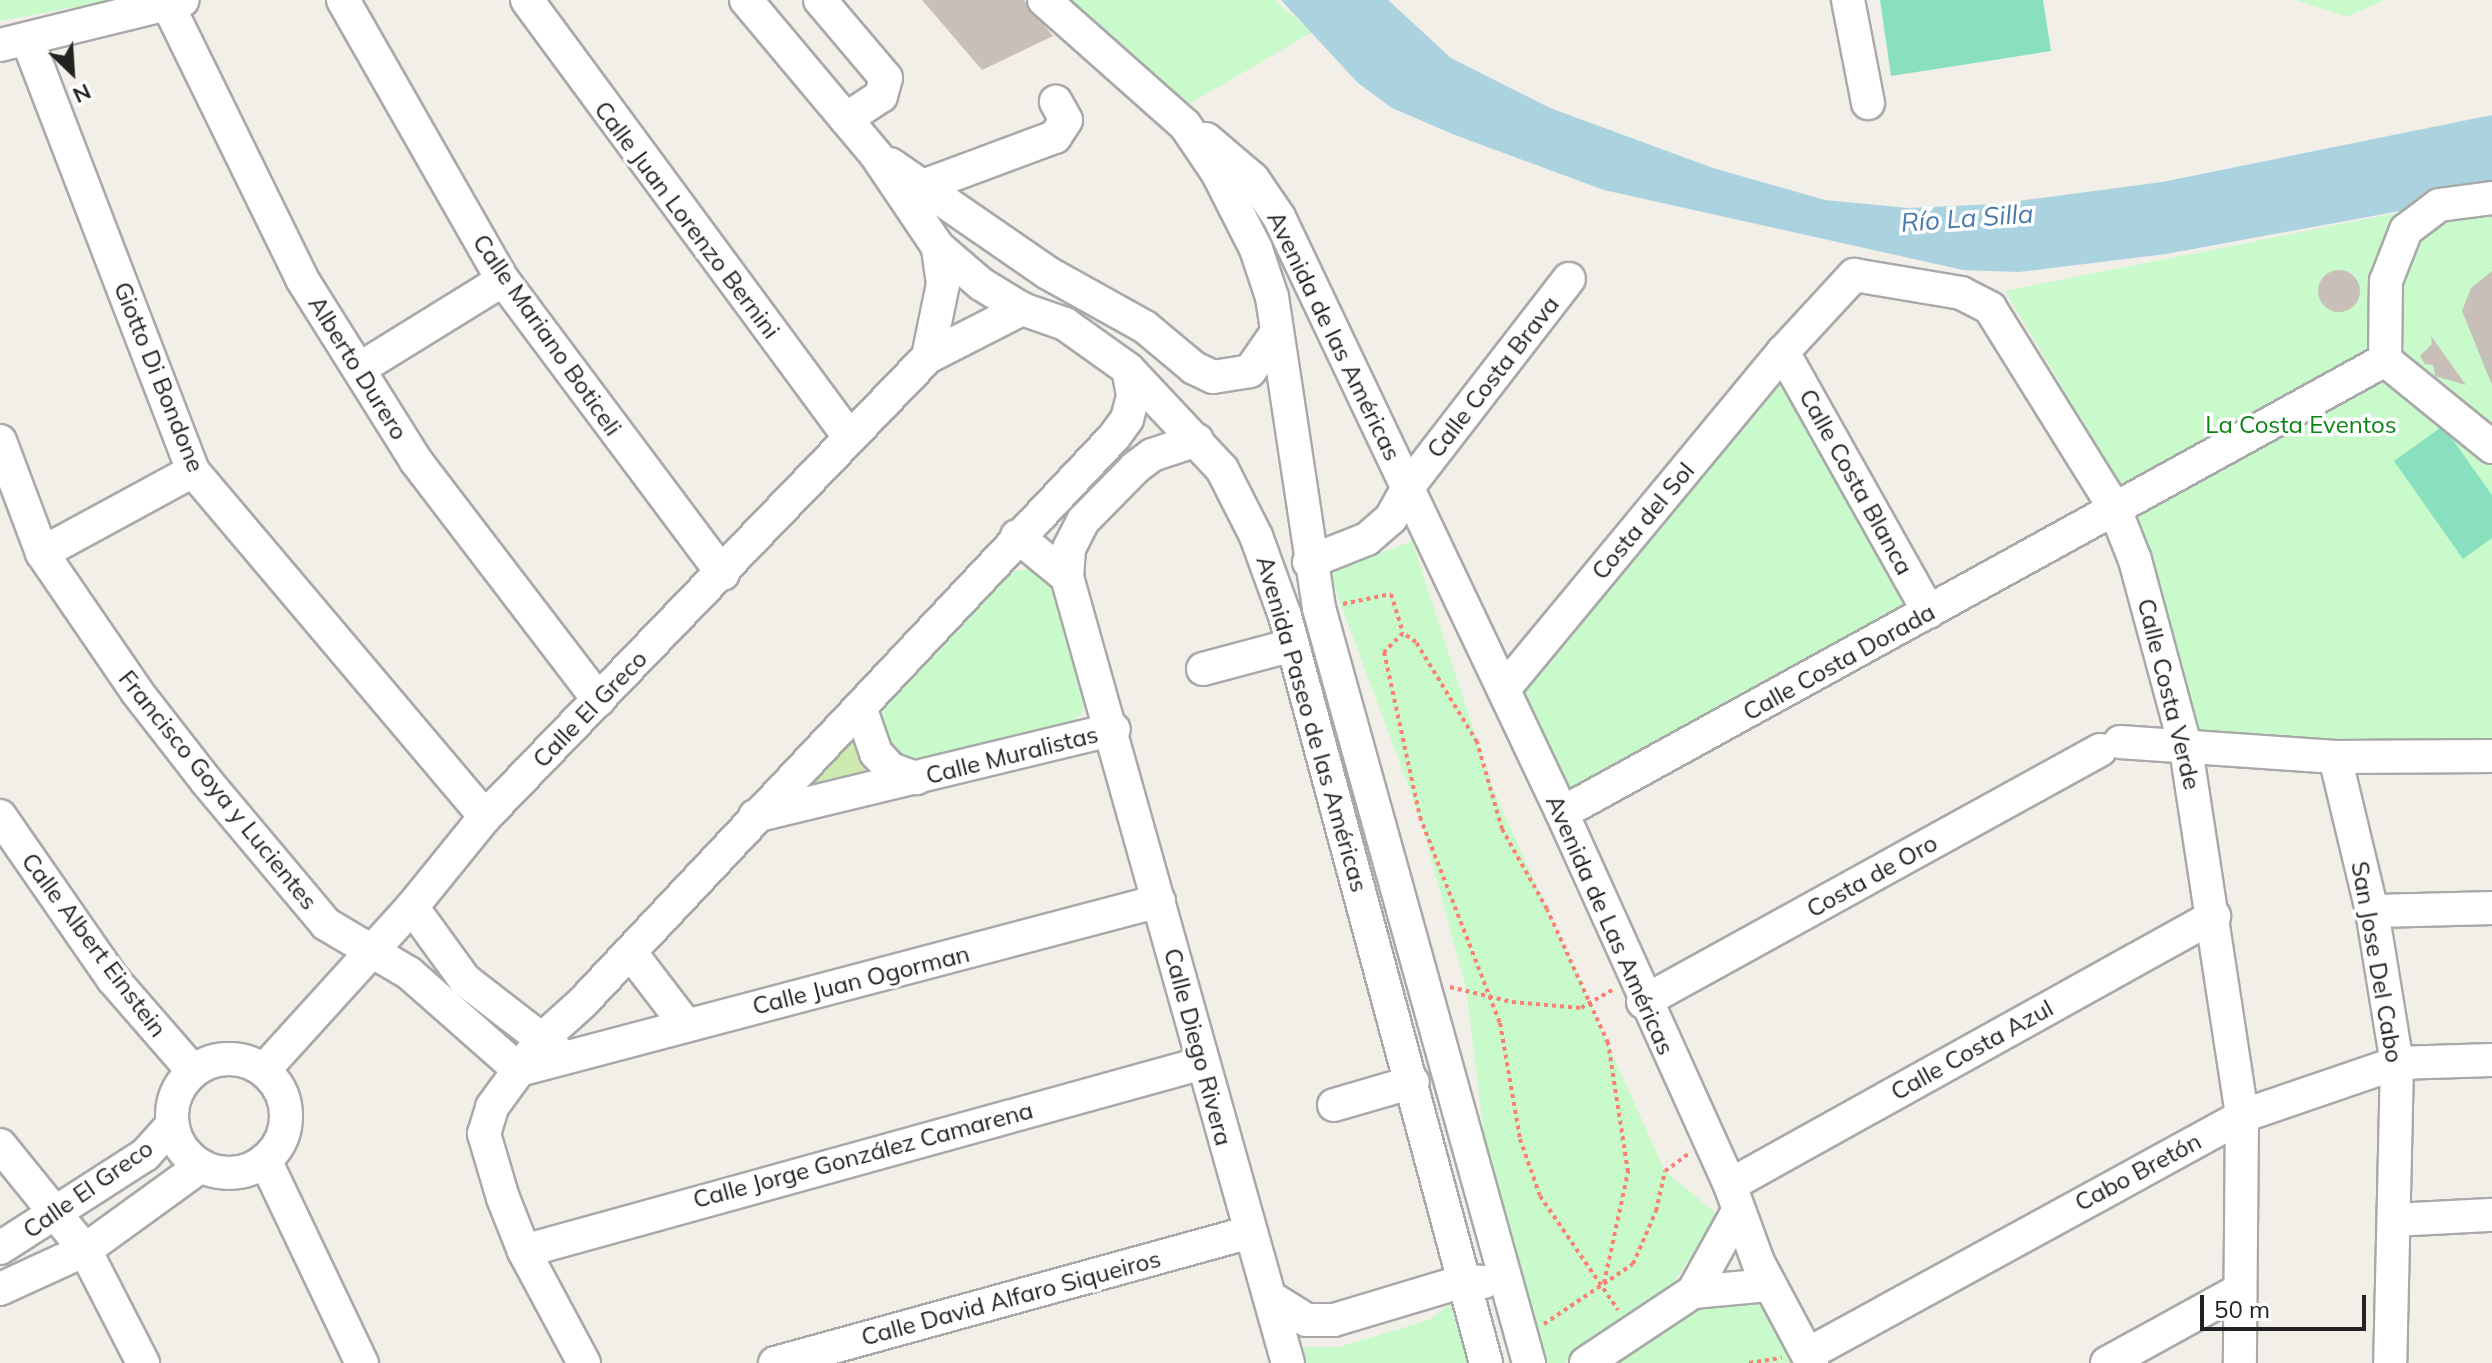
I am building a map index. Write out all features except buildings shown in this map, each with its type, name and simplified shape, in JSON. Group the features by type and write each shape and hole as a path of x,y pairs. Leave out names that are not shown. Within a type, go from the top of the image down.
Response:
{"street":[{"name":"Calle Mariano Boticeli","path":"343,0 503,280 723,574"},
{"name":"Calle Juan Lorenzo Bernini","path":"527,0 850,438"},
{"name":"Avenida Paseo de las Américas","path":"746,0 876,155 938,247 981,284 1022,309 1065,324 1128,369 1222,469 1256,536 1293,645 1413,1082 1486,1363"},
{"path":"820,0 886,78 881,96 846,119"},
{"name":"Avenida Paseo de las Américas","path":"1044,0 1185,125 1217,172 1256,249 1277,332 1309,562 1319,608 1525,1351"},
{"path":"1848,0 1868,103"},
{"path":"14,43 176,2"},
{"name":"Alberto Durero","path":"176,2 295,265 416,461 599,700"},
{"name":"Giotto Di Bondone","path":"14,43 193,471 485,817"},
{"path":"923,186 1055,137 1066,120 1056,102"},
{"name":"Avenida de las Américas","path":"1185,125 1234,160 1279,217 1408,487"},
{"path":"876,155 1048,273 1170,345 1194,368 1213,377 1236,376 1250,371 1277,332"},
{"path":"2492,198 2439,205 2406,230 2386,281 2385,360 2492,447"},
{"path":"928,357 943,284 938,247"},
{"name":"Calle Costa Verde","path":"1783,352 1854,275 1977,300 1990,308 2114,507 2135,560 2186,749 2214,916 2242,1116 2240,1363"},
{"name":"Calle Costa Brava","path":"1309,562 1367,539 1391,518 1408,487 1569,279"},
{"path":"359,369 503,280"},
{"name":"Calle El Greco","path":"264,1070 412,907 485,817 723,574 928,357 1022,309"},
{"path":"1065,324 1106,324 1170,345"},
{"name":"Calle Costa Blanca","path":"1783,352 1929,612"},
{"name":"Costa del Sol","path":"1504,689 1783,352"},
{"name":"Calle Costa Dorada","path":"1562,813 2385,360"},
{"path":"412,907 465,980 552,1048 630,952 754,816 860,707 1127,419 1133,396 1128,369"},
{"name":"Calle Muralistas","path":"754,816 1114,729 1067,577 1069,549 1083,521 1135,468 1152,455 1197,440"},
{"name":"Francisco Goya y Lucientes","path":"0,441 42,553 137,692 207,782 326,924 409,973 519,1070"},
{"path":"42,553 193,471"},
{"name":"Avenida de Las Américas","path":"1408,487 1562,813 1734,1199 1769,1285 1810,1359"},
{"path":"1017,536 1067,577"},
{"path":"1203,669 1293,645"},
{"path":"860,707 876,753 891,769 916,778"},
{"name":"Calle Diego Rivera","path":"1114,729 1248,1233 1273,1299 1288,1363"},
{"name":"Costa de Oro","path":"1638,989 2110,746 2335,757 2492,756"},
{"name":"San Jose Del Cabo","path":"2335,757 2372,911 2397,1063 2390,1363"},
{"name":"Calle Albert Einstein","path":"0,816 113,979 193,1071"},
{"name":"Calle Juan Ogorman","path":"519,1070 552,1048 686,1025 1159,901"},
{"path":"2372,911 2492,908"},
{"name":"Calle Costa Azul","path":"1734,1199 2214,916"},
{"path":"630,952 686,1025"},
{"path":"228,1058 264,1070 281,1095 285,1125 265,1160 234,1173 201,1166 182,1149 172,1125 172,1105 193,1071 228,1058"},
{"name":"Cabo Bretón","path":"1810,1359 2242,1116 2397,1063 2492,1060"},
{"name":"Calle Jorge González Camarena","path":"524,1251 1203,1063"},
{"path":"519,1070 492,1107 484,1134 524,1251 584,1363"},
{"path":"1334,1105 1413,1082"},
{"name":"Calle El Greco","path":"0,1248 145,1155 172,1125"},
{"path":"0,1145 85,1250 143,1363"},
{"path":"265,1160 362,1363"},
{"name":"Calle El Greco","path":"0,1289 85,1250 201,1166"},
{"path":"1693,1292 1734,1199"},
{"path":"2395,1220 2492,1215"},
{"name":"Calle David Alfaro Siqueiros","path":"775,1363 1248,1233"},
{"path":"1273,1299 1306,1320 1334,1320 1464,1281 1507,1283"},
{"path":"1586,1363 1693,1292 1769,1285"},
{"path":"2107,1363 2240,1290"}],"path":[{"path":"1319,608 1391,594 1403,633 1416,642 1477,742 1502,829 1547,909 1608,1043 1628,1172 1604,1283"},
{"path":"1403,633 1384,652 1420,817 1500,1023 1520,1139 1540,1196 1604,1283"},
{"path":"1466,989 1581,1008 1638,989"},
{"path":"1525,1351 1604,1283 1633,1264 1656,1211 1665,1171 1706,1141"}],"green space":[{"path":"0,0 113,0 0,21"},
{"path":"1057,0 1274,0 1312,32 1186,106"},
{"path":"1880,0 2043,0 2051,51 1891,76"},
{"path":"2295,0 2384,0 2347,17"},
{"name":"La Costa Eventos","path":"2492,194 2492,746 2341,744 2195,732 2152,559 2118,481 2005,291"},
{"path":"1780,377 1915,600 1734,706 1561,797 1513,706"},
{"path":"2443,426 2492,495 2492,538 2463,559 2394,461"},
{"path":"1412,541 1493,789 1665,1171 1719,1216 1671,1286 1565,1363 1534,1363 1497,1243 1466,989 1420,817 1329,573"},
{"path":"1028,569 1054,582 1087,701 1081,714 1068,725 914,764 889,751 876,715 882,702 1009,572"},
{"path":"850,739 877,779 800,801"},
{"path":"1755,1263 1804,1363 1593,1363"},
{"path":"1450,1304 1469,1363 1303,1363 1299,1347 1339,1347 1429,1320"}],"water":[{"name":"Río La Silla","path":"1281,0 1388,0 1451,58 1550,108 1713,168 1825,200 1908,208 1995,204 2162,182 2492,115 2492,194 2166,254 2019,272 1963,270 1604,190 1455,135 1392,108 1358,83"}]}
